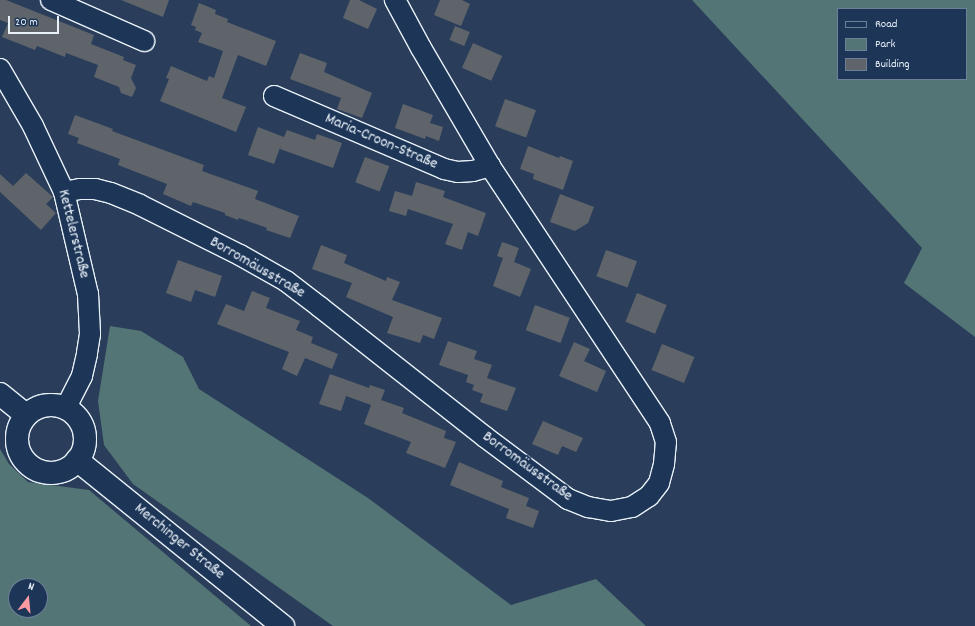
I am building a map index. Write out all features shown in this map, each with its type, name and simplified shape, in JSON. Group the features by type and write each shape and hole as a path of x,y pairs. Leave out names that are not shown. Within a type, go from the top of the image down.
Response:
{"street":[{"path":"51,0 144,41"},
{"name":"Borromäusstraße","path":"64,192 80,189 95,189 111,193 240,254 286,281 491,442 568,499 588,507 611,511 632,507 649,496 659,483 664,464 666,442 660,423 490,166 421,48 396,0"},
{"name":"Kettelerstraße","path":"0,69 16,93 64,192 88,294 90,334 82,376 66,408"},
{"name":"Maria-Croon-Straße","path":"274,96 444,169 458,172 473,171 490,166"},
{"path":"0,394 26,415"},
{"path":"45,405 56,405 66,408 74,414 84,431 85,441 82,451 77,460 69,467 59,471 48,472 38,470 28,464 22,456 18,445 17,435 20,424 26,415 45,405"},
{"name":"Merchinger Straße","path":"77,460 282,625"}],"green space":[{"path":"692,0 975,0 975,337 904,283 922,248"},
{"path":"110,326 141,331 183,357 199,389 368,498 511,605 596,579 646,626 333,626 133,484 104,445 98,401"},
{"path":"0,449 9,464 28,482 89,490 251,626 0,626"}],"building":[{"path":"0,0 6,0 94,35 91,44 124,57 123,60 136,65 131,78 136,88 132,97 121,93 119,87 94,77 98,65 66,53 65,57 37,46 35,50 2,37 8,23 0,20"},
{"path":"121,0 169,0 163,17"},
{"path":"350,0 359,0 377,9 368,29 343,18"},
{"path":"440,0 462,0 470,4 461,26 434,15"},
{"path":"199,3 216,10 215,14 228,19 227,22 276,41 266,66 238,55 222,98 246,107 236,132 160,101 169,79 166,78 171,66 207,81 209,76 214,78 223,51 198,42 202,33 195,30 196,27 191,25"},
{"path":"455,26 470,32 464,46 449,40"},
{"path":"473,43 502,56 491,81 462,68"},
{"path":"300,53 327,63 324,72 372,93 362,118 337,109 341,98 290,79"},
{"path":"505,99 536,110 526,138 495,126"},
{"path":"403,104 433,115 430,123 443,127 439,141 426,136 425,139 395,128"},
{"path":"75,115 113,129 112,131 204,165 202,171 258,191 255,199 299,216 290,238 266,230 267,228 239,218 238,220 225,215 225,213 193,202 191,206 163,194 167,184 118,165 120,159 77,143 79,138 68,134"},
{"path":"258,127 284,137 287,130 315,140 317,134 342,143 333,168 280,149 281,145 274,164 248,155"},
{"path":"528,146 559,158 560,156 573,161 563,190 533,179 534,174 520,169"},
{"path":"365,157 389,166 380,192 355,182"},
{"path":"26,173 53,197 46,204 56,213 41,230 0,192 0,174 13,186"},
{"path":"416,182 445,191 443,197 486,213 478,236 468,232 462,250 445,244 453,224 408,209 406,216 389,211 395,191 412,196"},
{"path":"560,194 594,207 588,223 575,231 550,222"},
{"path":"502,242 519,248 514,262 531,269 520,297 493,286 503,258 497,256"},
{"path":"321,245 347,255 344,263 386,281 387,277 400,282 392,300 442,318 434,339 423,335 420,343 387,333 393,317 346,297 352,283 312,269"},
{"path":"606,250 637,261 627,288 596,276"},
{"path":"178,260 222,276 215,297 195,290 191,302 166,293"},
{"path":"252,291 270,298 266,308 300,321 296,330 313,337 311,343 338,354 332,369 305,358 297,376 282,369 289,352 217,324 226,304 244,311"},
{"path":"637,293 667,305 655,334 625,322"},
{"path":"535,305 570,318 561,343 526,330"},
{"path":"448,341 477,351 474,359 492,365 487,378 516,388 507,411 480,402 483,394 472,390 474,385 466,382 468,375 439,365"},
{"path":"574,342 590,349 584,361 606,371 597,392 559,376"},
{"path":"662,344 694,357 684,383 652,370"},
{"path":"330,374 369,388 370,385 385,390 381,400 404,408 402,413 446,431 444,438 456,442 445,468 406,453 411,442 364,424 371,405 346,396 341,411 319,404"},
{"path":"543,421 583,438 576,452 562,446 558,455 532,444"},
{"path":"459,462 503,481 501,487 529,498 526,506 539,511 533,528 506,518 509,509 450,485"}]}
